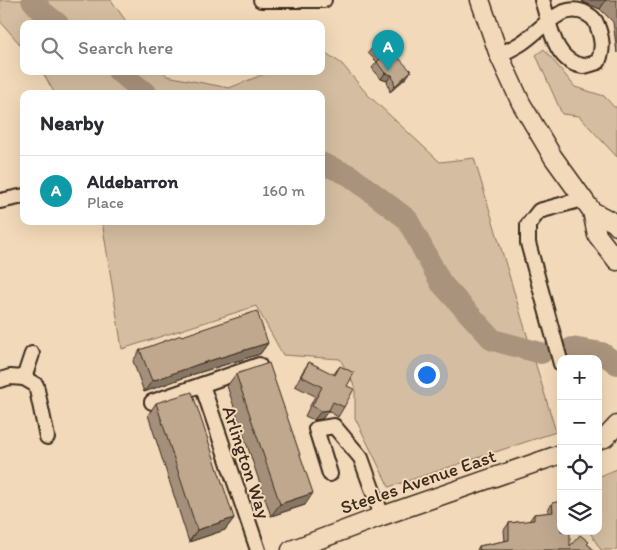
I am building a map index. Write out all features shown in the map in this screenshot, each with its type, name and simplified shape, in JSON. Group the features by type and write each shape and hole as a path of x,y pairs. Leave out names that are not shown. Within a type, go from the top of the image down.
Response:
{"main road":[{"path":"480,0 499,55 521,103 553,157 588,205 597,235 617,261"},
{"path":"588,205 617,226"},
{"name":"Steeles Avenue East","path":"291,550 382,516 557,455"}],"street":[{"path":"261,0 324,0"},
{"path":"499,55 524,42 549,20 542,0"},
{"path":"0,201 20,197"},
{"path":"559,355 528,243 528,225 539,212 588,205"},
{"path":"24,378 32,354"},
{"path":"152,402 259,365"},
{"path":"0,380 10,377 24,378 36,386 48,437"},
{"name":"Arlington Way","path":"202,385 258,550"},
{"path":"330,474 316,429 334,426 361,458 382,516"}],"shaded area":[{"path":"0,0 111,0 125,20 20,20 20,44 0,21"},
{"path":"544,49 575,87 604,96 614,107 617,107 617,157 579,116 562,114 536,55"},
{"path":"325,52 342,64 367,94 440,162 474,158 556,432 389,487 355,418 355,387 340,359 283,355 256,306 122,349 103,225 325,225 325,90 53,90 44,75 166,75 229,88 262,75 325,75"},
{"path":"617,469 617,550 601,550 592,535 602,535 602,475"}],"building":[{"path":"381,39 411,71 395,86 392,75 385,73 377,62 382,57 373,47"},
{"path":"257,311 268,343 199,364 152,381 140,350"},
{"path":"309,362 335,375 340,366 354,373 347,386 354,389 344,407 333,402 329,410 321,411 312,406 322,387 301,376"},
{"path":"269,363 313,493 280,504 236,374"},
{"path":"192,392 234,518 197,530 156,403"},
{"path":"557,502 557,535 570,535 570,546 580,535 589,542 587,544 594,550 480,550 479,546 509,540 509,523 534,520 534,514 553,512 552,503"}],"waterway":[{"path":"32,0 53,20"},
{"path":"123,75 142,90"},
{"path":"325,165 349,175 407,219 441,283 493,340 541,353"},
{"path":"572,348 602,353 617,364"}],"place":[{"name":"Aldebarron","path":"388,71"}]}
